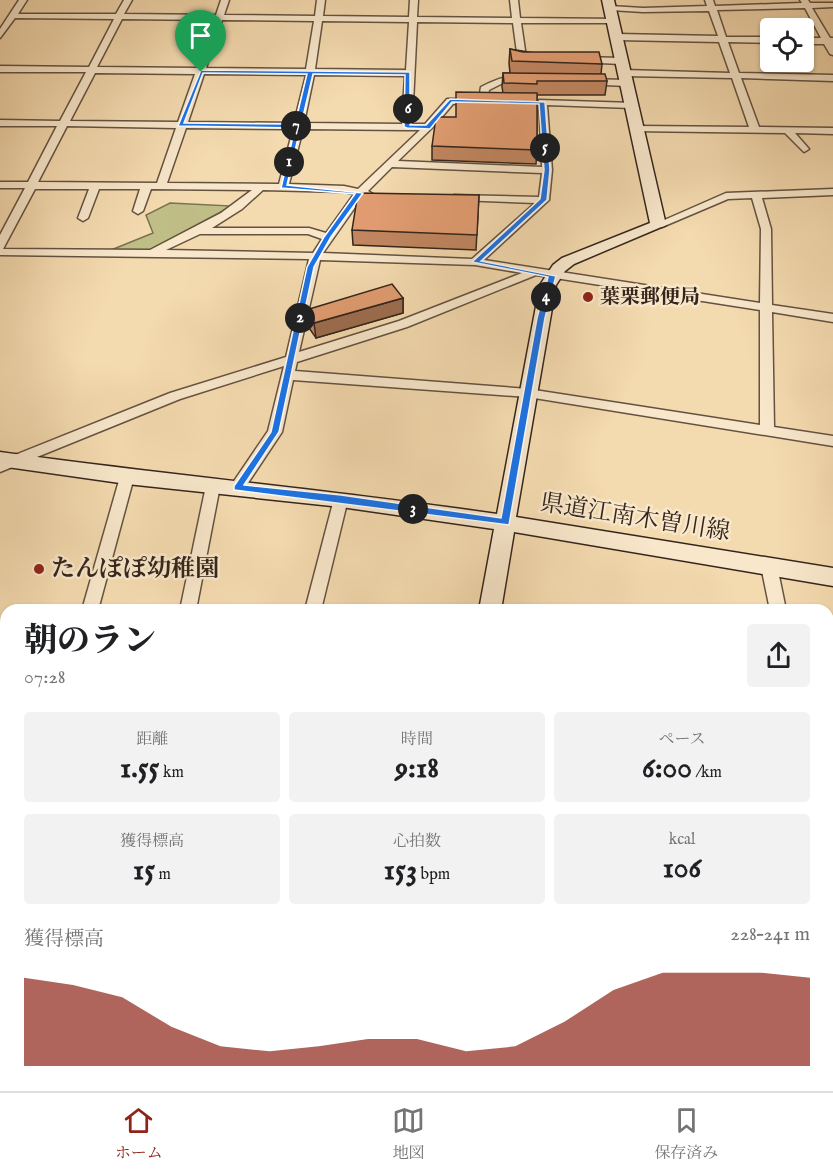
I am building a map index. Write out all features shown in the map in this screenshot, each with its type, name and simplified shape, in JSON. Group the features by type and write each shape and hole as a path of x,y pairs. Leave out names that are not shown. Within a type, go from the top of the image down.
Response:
{"main road":[{"path":"491,604 541,318 543,274 568,261 658,225 611,9"},
{"name":"県道江南木曽川線","path":"5,462 341,499 505,523 833,577"}],"street":[{"path":"0,35 7,20 23,0"},
{"path":"0,246 128,0"},
{"path":"161,186 225,0"},
{"path":"284,187 310,72 321,0"},
{"path":"407,127 408,73 414,0"},
{"path":"514,0 522,60 544,60"},
{"path":"7,20 120,17 516,20 611,9 642,10 711,4 805,2 833,4"},
{"path":"805,2 830,41 833,52"},
{"path":"711,4 755,130"},
{"path":"617,37 760,40"},
{"path":"814,41 830,41"},
{"path":"566,60 624,72 833,78"},
{"path":"0,69 408,73"},
{"path":"581,82 624,72"},
{"path":"237,488 275,432 315,257 360,193 428,127 450,100 490,101 484,89 501,80 535,81"},
{"path":"476,262 544,200 547,170 536,102 631,105"},
{"path":"0,123 428,127"},
{"path":"636,129 833,131"},
{"path":"788,131 804,149"},
{"path":"391,164 547,170"},
{"path":"0,184 95,186 191,184 284,187 381,194"},
{"path":"83,218 95,186"},
{"path":"138,211 146,186"},
{"path":"150,254 246,203 261,186"},
{"path":"658,225 726,196 833,192"},
{"path":"756,195 766,229 767,430"},
{"path":"450,197 544,200"},
{"path":"197,231 309,231 328,237"},
{"path":"0,252 476,262 833,318"},
{"path":"5,462 175,396 292,357 403,324 543,274"},
{"path":"287,375 528,393 833,441"},
{"path":"92,604 128,477"},
{"path":"189,604 213,486"},
{"path":"315,604 341,499"},
{"path":"769,566 777,604"}],"shaded area":[{"path":"170,203 232,206 148,251 111,250 153,233 146,215"}],"building":[{"path":"510,49 523,52 599,52 602,64 512,61"},
{"path":"503,73 605,74 607,81 504,83"},
{"path":"456,92 537,93 537,150 432,146 436,117 456,117"},
{"path":"358,193 479,195 477,235 352,230"},
{"path":"392,284 403,298 314,323 306,310"}],"place":[{"name":"葉栗郵便局","path":"588,297"},
{"name":"たんぽぽ幼稚園","path":"39,569"}],"route":[{"path":"201,72 181,125 297,126 308,88 310,72 408,73 407,127 428,127 450,100 542,102 547,170 544,200 476,262 552,276 541,318 505,523 341,499 237,488 275,432 315,257 360,193 344,189 284,187 308,88 310,72 201,72"}]}
